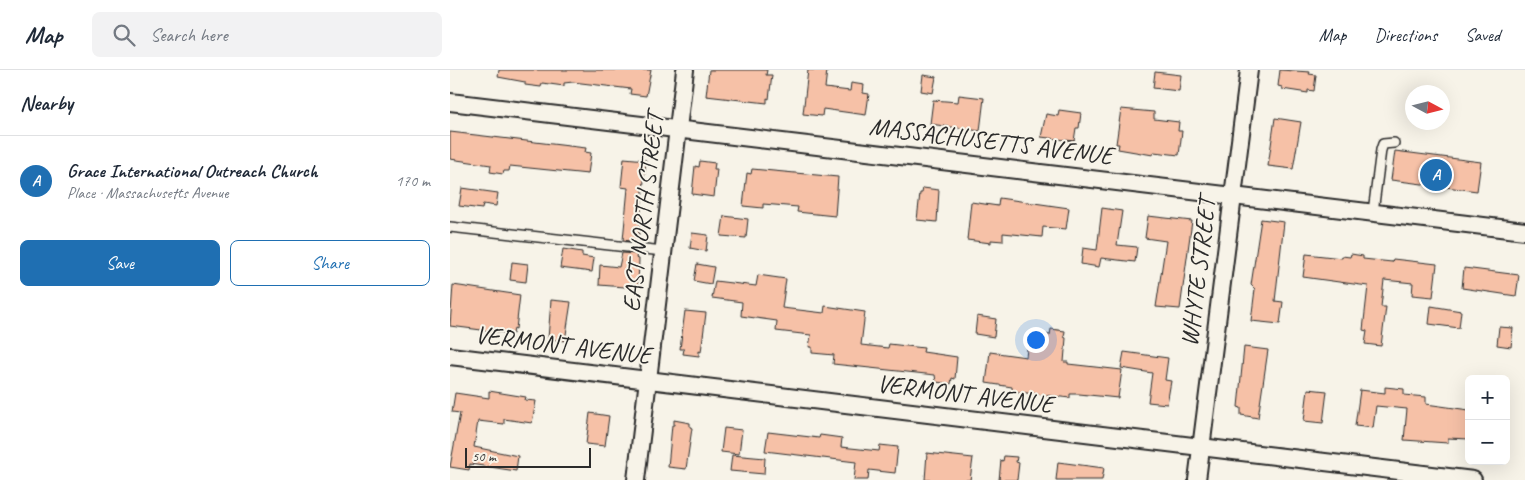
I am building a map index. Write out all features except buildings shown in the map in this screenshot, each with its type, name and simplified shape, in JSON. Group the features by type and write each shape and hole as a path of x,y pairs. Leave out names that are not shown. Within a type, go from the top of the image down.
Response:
{"street":[{"name":"EAST NORTH STREET","path":"636,480 685,70"},
{"name":"WHYTE STREET","path":"1197,480 1249,70"},
{"name":"MASSACHUSETTS AVENUE","path":"450,102 1525,231"},
{"name":"VERMONT AVENUE","path":"450,356 1473,480"}],"lane":[{"path":"1373,212 1381,150 1383,144 1394,143"},
{"path":"450,227 663,251"}],"place":[{"name":"Grace International Outreach Church","path":"1436,175"}]}
